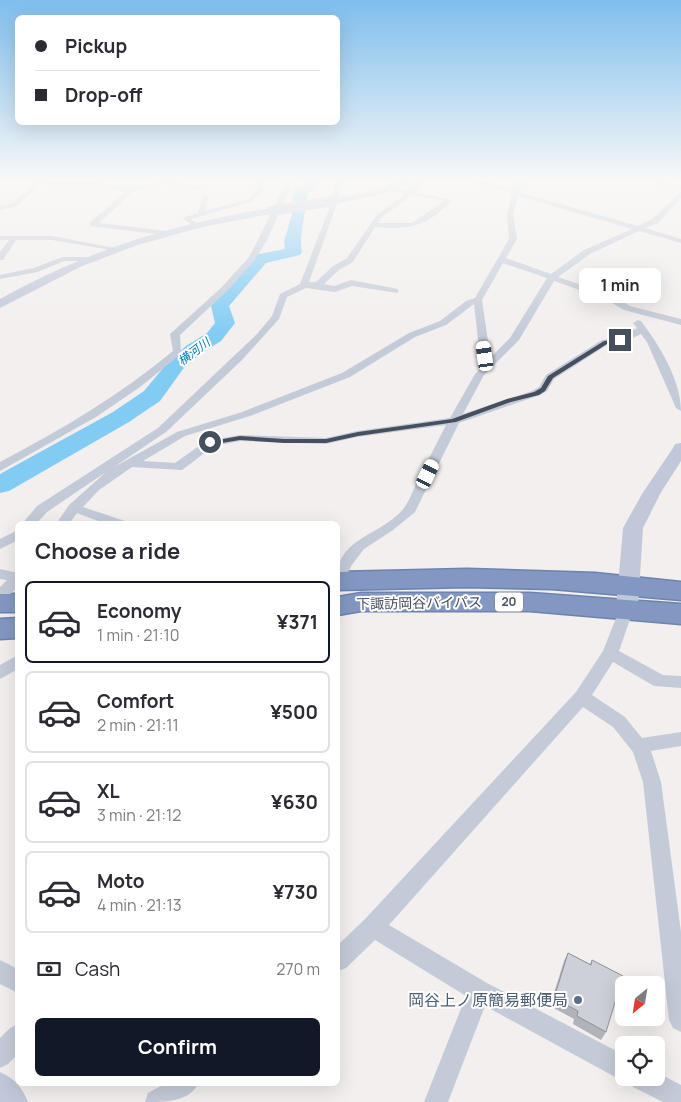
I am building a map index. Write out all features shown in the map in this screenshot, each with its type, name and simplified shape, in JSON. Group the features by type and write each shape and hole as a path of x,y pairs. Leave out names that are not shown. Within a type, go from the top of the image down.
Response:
{"highway":[{"name":"下諏訪岡谷バイパス","path":"340,581 502,578 628,596 681,614"},
{"name":"下諏訪岡谷バイパス","path":"340,606 361,602 530,602 681,591"},
{"path":"0,629 12,598"}],"street":[{"path":"152,231 164,233"},
{"path":"0,304 89,259 170,231"},
{"path":"0,467 69,430 150,376 178,352 175,334 239,274 253,257 266,231"},
{"path":"304,285 323,231"},
{"path":"318,285 336,268 350,260 369,231"},
{"path":"492,361 485,356 478,300 514,239 513,231"},
{"path":"340,574 343,564 353,550 365,540 400,520 410,509 480,374 514,340 551,278 587,252 635,231"},
{"path":"649,231 678,240 681,233"},
{"path":"0,238 52,238 116,249"},
{"path":"0,267 0,260 14,238"},
{"path":"0,277 35,270 63,260 89,259"},
{"path":"503,260 608,297 627,308 681,322"},
{"path":"380,289 390,280"},
{"path":"31,521 42,509 162,430 254,342 276,317 283,296 304,285 318,285 335,289 351,283 395,291"},
{"path":"64,521 95,487 129,463 181,434 246,414 346,375 412,335 443,323 469,303 478,300"},
{"path":"627,308 652,342 681,408"},
{"path":"129,463 178,467 210,442 240,438 326,441 358,434 454,421 509,400 543,390 550,377 606,342 620,340 643,329"},
{"path":"340,958 372,927 582,697 610,652 628,596 633,528 651,494 681,448"},
{"path":"74,508 111,521"},
{"path":"0,545 15,536"},
{"path":"0,574 12,598"},
{"path":"610,652 660,681 681,682"},
{"path":"0,673 15,663"},
{"path":"582,697 619,722 638,746 652,782 681,1020"},
{"path":"638,746 681,739"},
{"path":"372,927 479,991 615,1063"},
{"path":"0,971 15,980"},
{"path":"436,1102 479,991"},
{"path":"0,1056 15,1039"},
{"path":"158,1102 183,1086"},
{"path":"658,1086 681,1098"},
{"path":"0,1090 10,1102"}],"building":[{"name":"岡谷上ノ原簡易郵便局","path":"568,953 591,965 592,960 623,976 615,976 615,1002 606,1032 577,1016 578,1011 554,998"}],"waterway":[{"name":"横河川","path":"0,485 121,417 152,396 176,365 193,350 214,337 225,323 220,306 260,259 294,252 292,241 295,231"}],"place":[{"name":"岡谷上ノ原簡易郵便局","path":"578,1000"}],"route":[{"path":"210,442 240,438 326,441 358,434 454,421 474,412 543,390 545,383 550,377 587,356 606,342 620,340"}]}
